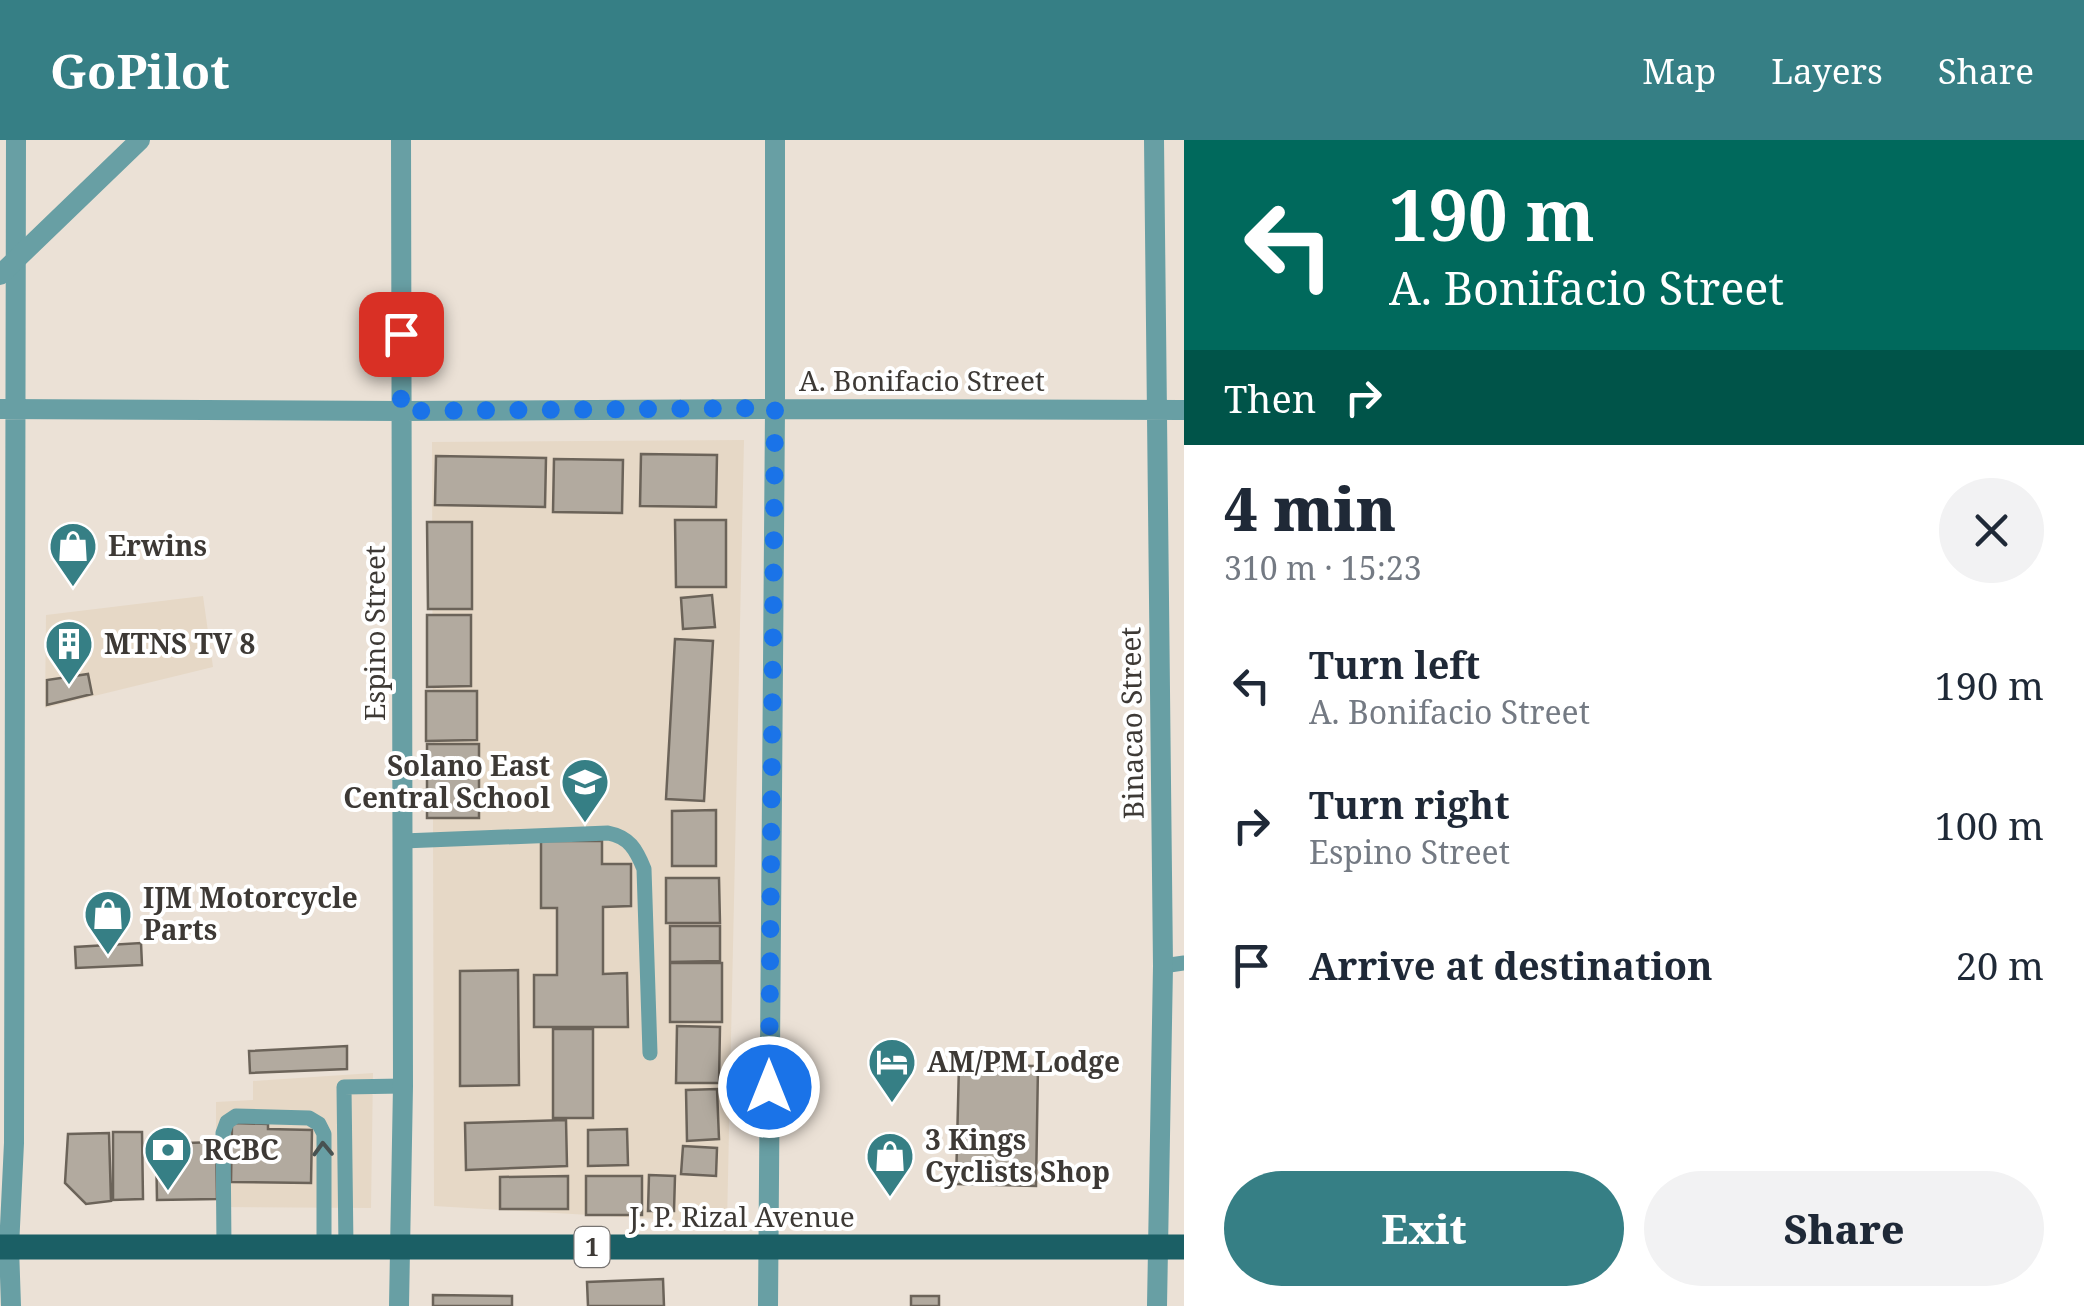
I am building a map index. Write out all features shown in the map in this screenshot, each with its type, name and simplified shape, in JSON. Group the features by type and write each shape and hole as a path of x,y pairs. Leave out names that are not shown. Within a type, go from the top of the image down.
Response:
{"main road":[{"name":"J. P. Rizal Avenue","path":"4,1247 1184,1247"}],"street":[{"path":"11,1306 4,1247 8,409 16,258 16,140"},
{"path":"0,275 140,140"},
{"name":"Espino Street","path":"399,1306 403,1086 400,140"},
{"path":"768,1306 775,140"},
{"name":"Binacao Street","path":"1154,140 1156,408 1173,964 1156,1246 1157,1306"},
{"name":"A. Bonifacio Street","path":"8,409 1184,410"}],"lane":[{"path":"403,840 608,833 621,835 632,844 644,869 650,1053"},
{"path":"335,1247 344,1087 403,1086"},
{"path":"224,1247 223,1132 227,1122 236,1116 309,1118 318,1124 324,1134 335,1247"}],"shaded area":[{"name":"Solano East Central School","path":"744,440 727,1223 434,1206 432,442"},
{"path":"203,596 213,667 45,708 46,615"},
{"path":"373,1073 371,1208 216,1207 216,1102 253,1100 253,1081"}],"building":[{"path":"641,454 717,455 716,507 640,506"},
{"path":"436,456 546,458 545,507 435,505"},
{"path":"554,459 623,460 622,513 553,512"},
{"path":"675,520 726,520 726,587 676,587"},
{"path":"427,522 472,522 472,609 428,609"},
{"path":"712,595 715,627 683,629 681,598"},
{"path":"427,615 471,615 471,686 427,687"},
{"path":"675,639 713,641 704,801 666,799"},
{"name":"MTNS TV 8","path":"88,674 92,694 47,705 47,680"},
{"path":"426,691 477,691 477,740 426,741"},
{"path":"427,744 479,744 479,818 427,818"},
{"path":"716,810 716,866 672,866 672,811"},
{"path":"541,841 602,841 602,864 631,864 631,906 603,907 603,974 627,973 628,1027 534,1027 534,975 557,975 557,908 541,908"},
{"path":"666,878 719,878 720,923 666,923"},
{"path":"670,926 720,926 720,961 670,962"},
{"name":"IJM Motorcycle Parts","path":"141,943 142,965 76,968 75,947"},
{"path":"670,963 722,963 722,1022 670,1022"},
{"path":"518,970 519,1085 460,1086 460,971"},
{"path":"677,1026 720,1027 719,1083 676,1083"},
{"path":"553,1029 593,1029 593,1118 553,1118"},
{"path":"347,1046 347,1069 250,1073 249,1051"},
{"path":"959,1065 1038,1066 1036,1186 956,1184"},
{"path":"717,1089 719,1139 687,1141 686,1090"},
{"path":"566,1120 567,1166 466,1170 465,1123"},
{"path":"232,1123 312,1130 311,1183 231,1182"},
{"path":"627,1129 628,1165 588,1166 588,1130"},
{"path":"113,1132 142,1132 143,1199 113,1200"},
{"path":"109,1133 111,1201 86,1204 65,1183 68,1134"},
{"path":"216,1142 217,1199 157,1200 156,1144"},
{"path":"683,1146 717,1148 716,1176 681,1174"},
{"path":"649,1175 675,1176 674,1211 648,1211"},
{"path":"568,1176 568,1209 500,1209 500,1177"},
{"path":"586,1176 642,1176 642,1215 586,1215"},
{"path":"663,1279 664,1306 588,1306 587,1282"},
{"path":"433,1295 512,1296 512,1306 433,1306"},
{"path":"911,1296 939,1296 939,1306 911,1306"}],"place":[{"name":"Erwins","path":"73,588"},
{"name":"MTNS TV 8","path":"69,686"},
{"name":"Solano East Central School","path":"585,824"},
{"name":"IJM Motorcycle Parts","path":"108,956"},
{"name":"AM/PM Lodge","path":"892,1104"},
{"name":"RCBC","path":"168,1192"},
{"name":"3 Kings Cyclists Shop","path":"890,1198"}],"route":[{"path":"401,334 401,411 775,408 769,1087"}]}
